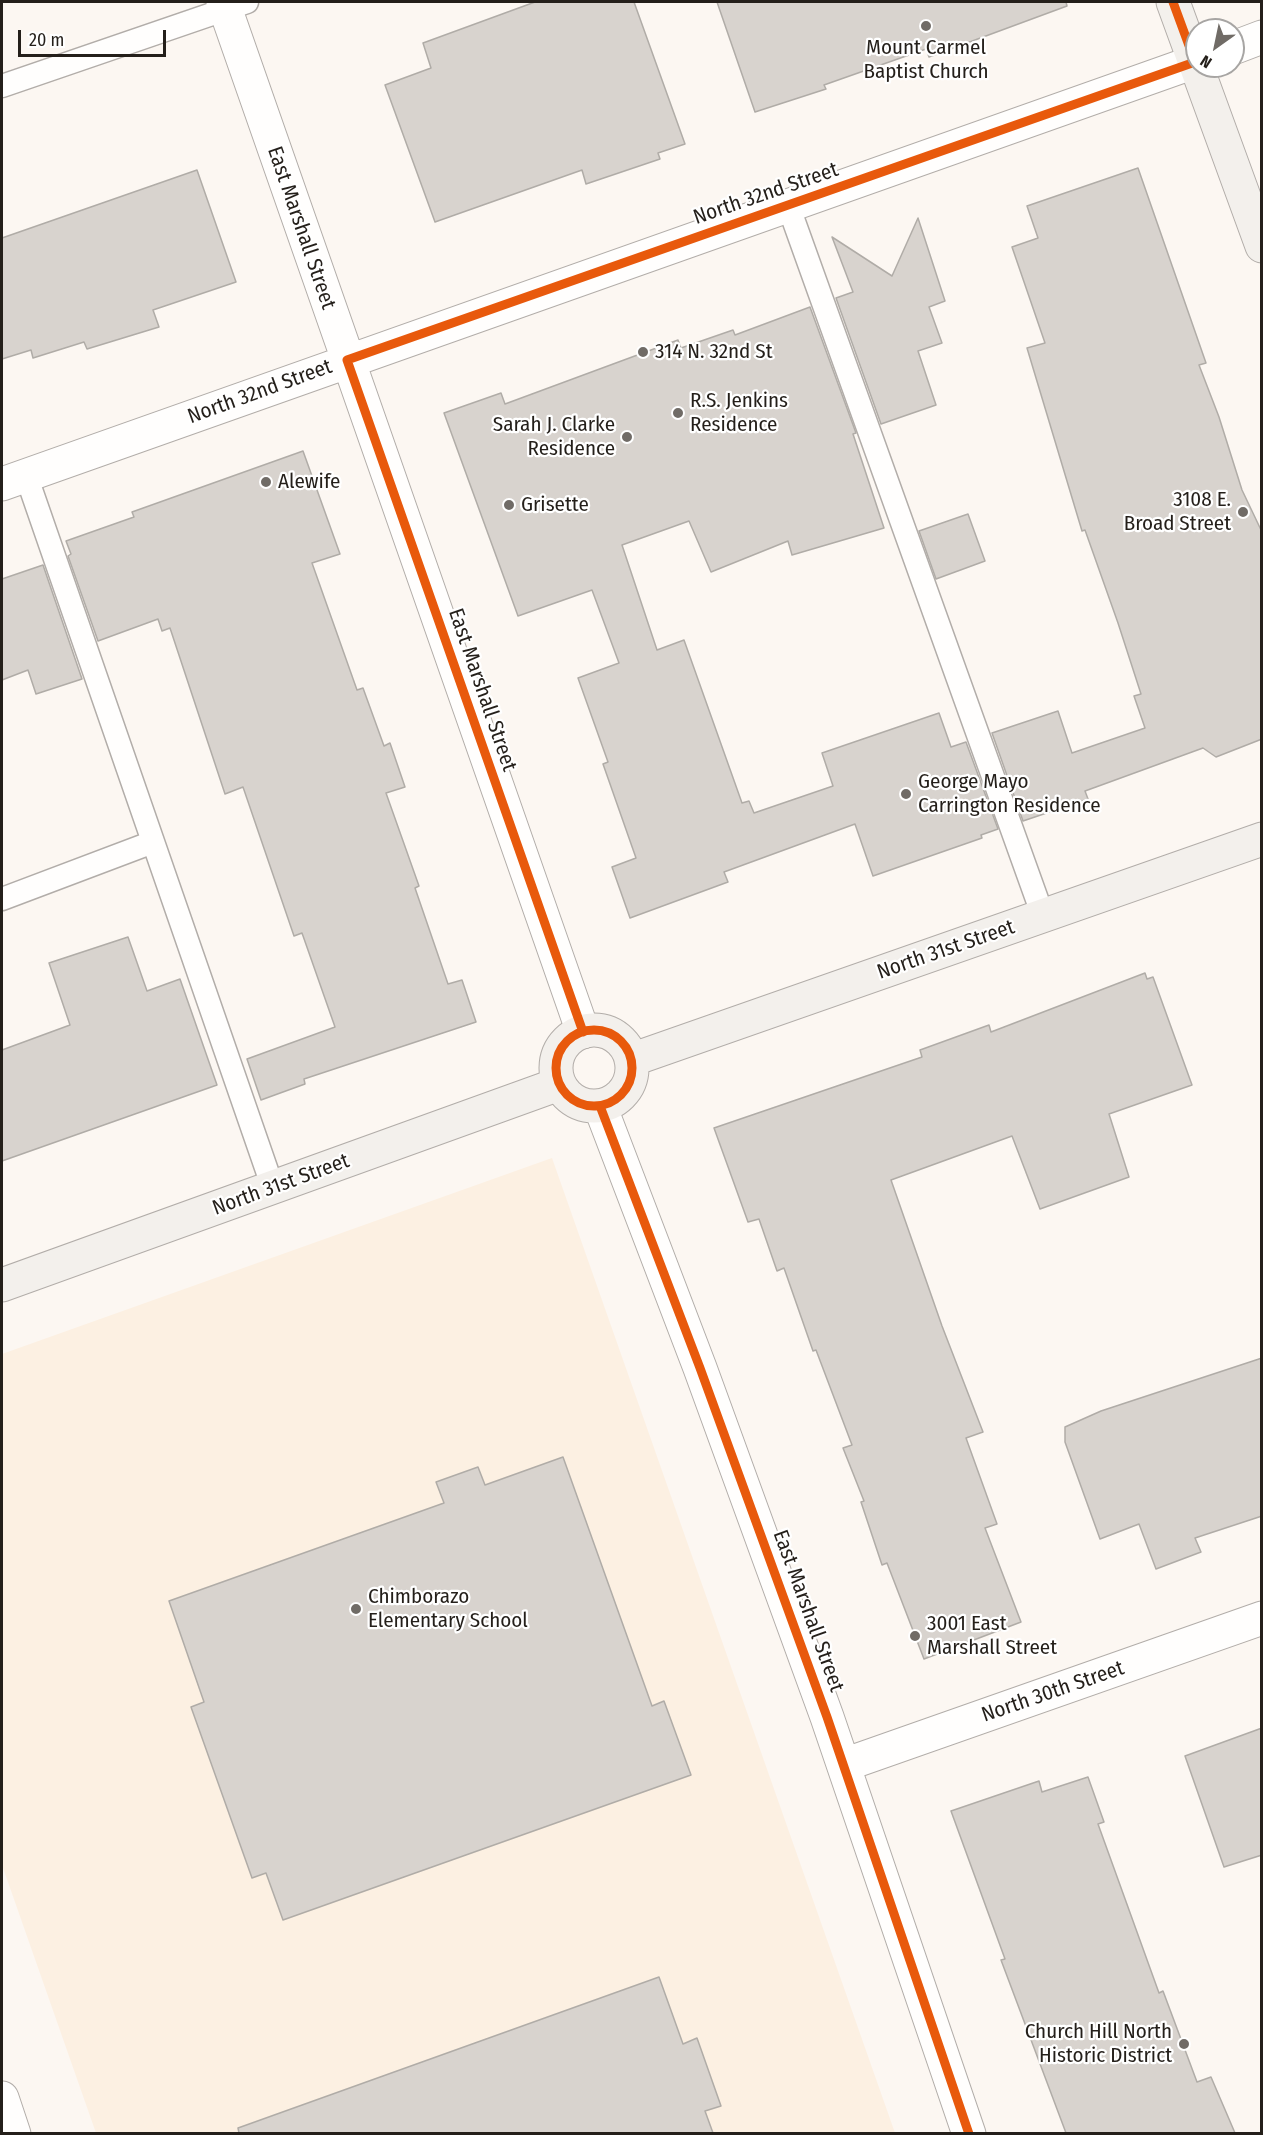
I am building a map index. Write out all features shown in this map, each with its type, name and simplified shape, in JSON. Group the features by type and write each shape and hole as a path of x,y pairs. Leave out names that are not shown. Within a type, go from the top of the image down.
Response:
{"street":[{"path":"1173,2 1185,33"},
{"name":"East Marshall Street","path":"232,4 347,360 583,1032"},
{"path":"1245,43 1262,37"},
{"name":"North 32nd Street","path":"14,479 1185,66"},
{"path":"1202,78 1262,246"},
{"name":"North 31st Street","path":"631,1060 1262,839"},
{"path":"583,1032 607,1033 618,1039 626,1048 631,1060 629,1084 622,1094 600,1106 576,1102 559,1084 557,1059 562,1048 571,1038 583,1032"},
{"name":"North 31st Street","path":"2,1285 559,1084"},
{"name":"East Marshall Street","path":"600,1106 704,1379 844,1766 969,2133"},
{"name":"North 30th Street","path":"844,1766 1262,1618"},
{"path":"2,2098 14,2133"}],"lane":[{"path":"2,86 232,4"},
{"path":"788,206 1043,916"},
{"path":"14,479 153,842 273,1188"},
{"path":"2,899 153,842"}],"shaded area":[{"name":"Chimborazo Elementary School","path":"552,1158 895,2133 96,2133 2,1865 2,1354"}],"building":[{"path":"535,2 634,2 685,144 658,153 660,159 586,184 582,170 435,222 385,85 431,68 423,43"},
{"path":"717,2 1066,2 1067,6 929,57 926,49 824,85 826,89 755,112"},
{"path":"1138,168 1206,363 1199,365 1219,417 1242,490 1262,532 1262,739 1216,757 1203,748 1085,791 1088,799 1023,821 992,733 1058,711 1072,753 1145,728 1134,696 1141,694 1085,530 1082,531 1027,348 1045,343 1012,247 1038,238 1027,206"},
{"path":"197,170 236,282 153,310 159,327 87,349 84,342 33,358 31,350 2,359 2,238"},
{"path":"918,218 945,301 929,307 942,343 918,351 936,405 881,424 836,298 853,292 832,237 892,276"},
{"path":"810,307 856,433 853,434 884,528 792,555 788,541 711,572 689,521 622,545 657,650 684,640 742,803 749,801 754,813 833,786 822,753 939,713 951,747 966,742 998,829 981,835 982,838 873,876 855,824 724,872 728,882 630,918 612,867 636,858 603,764 608,762 578,678 619,663 592,590 518,616 444,413 501,393 505,404 678,340 681,348 733,330 735,335"},
{"path":"303,451 340,554 312,563 357,690 363,688 384,746 390,743 405,787 386,793 419,886 415,888 448,984 462,980 476,1022 304,1079 305,1084 261,1100 247,1059 335,1027 302,933 294,936 243,787 225,794 170,628 162,631 158,619 98,641 68,556 71,554 66,541 134,517 132,512"},
{"path":"968,514 985,561 936,579 919,531"},
{"path":"43,565 82,679 36,694 28,670 2,680 2,579"},
{"path":"128,937 147,991 180,979 217,1085 2,1161 2,1050 70,1025 49,963"},
{"path":"1145,973 1147,979 1153,977 1192,1085 1109,1114 1129,1177 1040,1209 1012,1136 891,1180 942,1326 983,1432 966,1438 997,1524 985,1528 1021,1622 924,1659 887,1563 882,1565 861,1502 864,1501 843,1448 852,1445 816,1350 813,1351 784,1268 777,1271 759,1219 748,1222 714,1128 922,1057 920,1050 989,1025 991,1032"},
{"path":"1262,1358 1262,1516 1195,1538 1201,1552 1156,1569 1139,1524 1100,1539 1065,1442 1065,1427 1101,1411"},
{"path":"563,1457 652,1706 664,1701 691,1775 283,1920 266,1873 252,1878 191,1707 204,1702 169,1601 444,1503 436,1482 478,1467 485,1485"},
{"path":"1262,1728 1262,1855 1224,1867 1185,1756"},
{"path":"1088,1777 1104,1822 1098,1824 1159,1993 1163,1991 1197,2082 1211,2077 1235,2133 1066,2133 1001,1960 1005,1959 951,1811 1039,1781 1042,1792"},
{"path":"659,1977 683,2044 697,2038 721,2106 705,2111 713,2133 239,2133 238,2128"}],"cycle path":[{"path":"583,1032 347,360 1195,62 1173,2"},
{"path":"594,1030 608,1033 621,1041 629,1054 632,1068 629,1082 621,1095 608,1103 594,1106 580,1103 567,1095 559,1082 556,1068 559,1054 567,1041 580,1033 594,1030"},
{"path":"600,1106 700,1368 827,1717 969,2134"}],"place":[{"name":"Mount Carmel Baptist Church","path":"926,26"},
{"name":"314 N. 32nd St","path":"643,352"},
{"name":"R.S. Jenkins Residence","path":"678,413"},
{"name":"Sarah J. Clarke Residence","path":"627,437"},
{"name":"Alewife","path":"266,482"},
{"name":"Grisette","path":"509,505"},
{"name":"3108 E. Broad Street","path":"1243,512"},
{"name":"George Mayo Carrington Residence","path":"906,794"},
{"name":"Chimborazo Elementary School","path":"356,1609"},
{"name":"3001 East Marshall Street","path":"915,1636"},
{"name":"Church Hill North Historic District","path":"1184,2044"}]}
